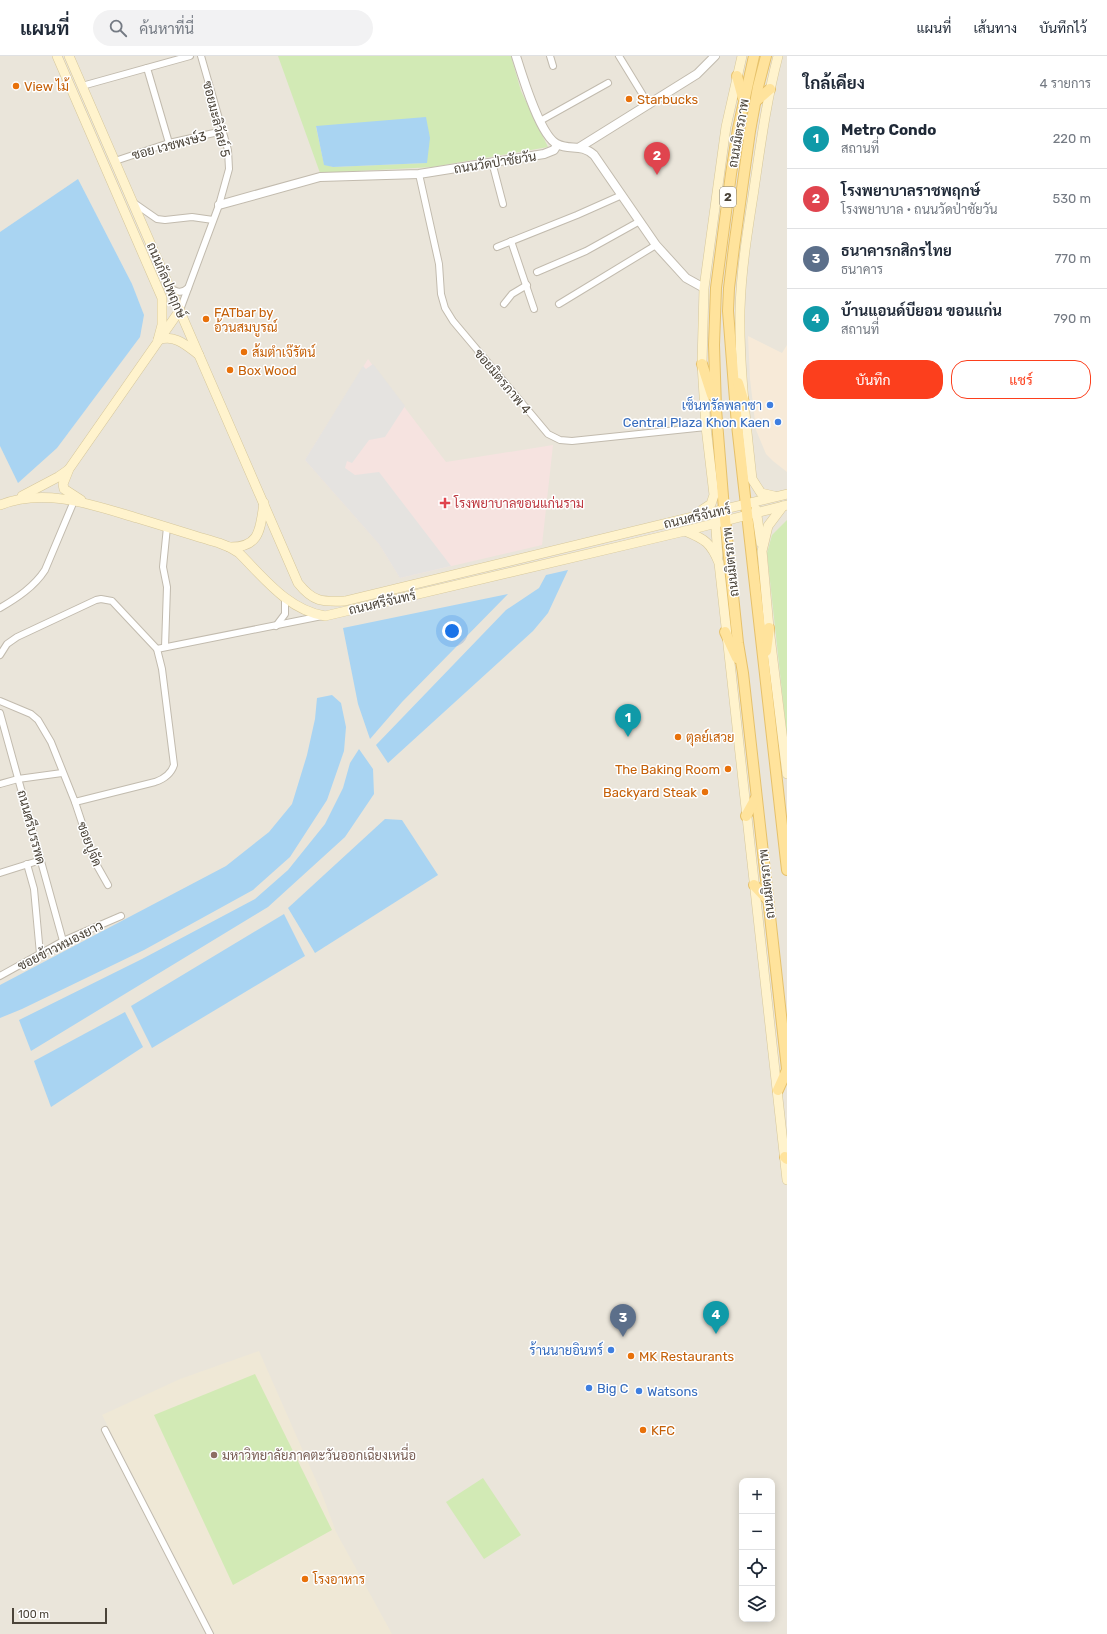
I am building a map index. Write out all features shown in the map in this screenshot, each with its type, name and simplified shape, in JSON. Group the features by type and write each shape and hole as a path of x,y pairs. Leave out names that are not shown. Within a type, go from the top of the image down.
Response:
{"main road":[{"name":"ถนนกัลปพฤกษ์","path":"56,56 162,298 162,326 158,340"},
{"name":"ถนนกัลปพฤกษ์","path":"69,56 298,583 307,594 326,601"},
{"name":"ถนนมิตรภาพ","path":"720,510 714,495 706,426 702,364 704,288 726,127 742,56"},
{"name":"ถนนมิตรภาพ","path":"754,56 744,99 731,174 716,296 714,345 720,510 719,563 725,632 786,1158 787,1180"},
{"name":"ถนนมิตรภาพ","path":"766,56 756,101 738,212 728,297 732,364 751,504 764,668 787,870"},
{"name":"ถนนมิตรภาพ","path":"751,504 752,479 744,406 740,339 741,297 746,247 762,133 778,56"},
{"path":"737,76 744,99"},
{"path":"756,101 770,89"},
{"path":"86,502 64,490 62,484 69,469 180,310"},
{"path":"158,340 166,337 173,338 199,355"},
{"path":"702,364 716,409"},
{"path":"732,364 744,406"},
{"path":"16,500 58,477 69,469"},
{"path":"752,479 761,493 770,496 785,495"},
{"path":"685,518 704,510 711,504 714,495"},
{"name":"ถนนศรีจันทร์","path":"326,601 345,601 785,495"},
{"name":"ถนนศรีจันทร์","path":"0,506 16,500 46,497 86,502 229,547 238,553 294,605 307,612 325,616 785,506"},
{"path":"229,547 240,548 252,542 256,538 261,525 264,503"},
{"path":"762,551 768,526 785,506"},
{"path":"752,515 762,551 787,774"},
{"name":"ถนนมิตรภาพ","path":"720,522 743,673 787,1070"},
{"path":"685,531 705,541 713,550 719,563"},
{"path":"725,632 743,673"},
{"path":"764,668 770,632"},
{"path":"746,816 756,798"},
{"path":"754,884 768,900"},
{"path":"778,1090 787,1070"}],"street":[{"path":"82,86 190,56"},
{"name":"ซอยมะลิวัลย์ 5","path":"180,310 219,205 229,168 228,150 201,56"},
{"path":"516,56 524,83 549,139 557,145 588,149 594,155 656,245 686,278 704,288"},
{"path":"550,56 553,66"},
{"path":"620,56 649,105"},
{"path":"580,148 697,74 710,58"},
{"path":"147,68 168,143"},
{"path":"540,121 608,83"},
{"name":"ซอย เวชพงษ์3","path":"115,161 168,143 223,131"},
{"name":"ถนนวัดป่าชัยวัน","path":"219,205 320,177 418,174 544,154 554,150 557,145"},
{"path":"492,162 503,204"},
{"name":"ซอยมิตรภาพ 4","path":"418,174 438,264 441,294 445,308 453,321 548,434 560,440 572,441 706,426"},
{"path":"497,247 622,195"},
{"path":"132,202 157,219 165,220 192,217 213,220"},
{"path":"537,272 586,251 640,221"},
{"path":"139,244 149,240"},
{"path":"511,241 534,309"},
{"path":"560,304 656,245"},
{"path":"504,304 512,294 527,285"},
{"path":"170,288 178,292 183,292 189,288"},
{"path":"0,608 27,590 42,576 74,501"},
{"path":"165,647 167,587 163,567 167,527"},
{"path":"276,626 285,614 285,598"},
{"path":"0,655 7,644 17,637 101,599 112,601 117,605 157,648 162,669 174,765 172,770 165,777 155,782 75,802"},
{"path":"157,648 325,616"},
{"name":"ซอยปูจัด","path":"0,701 31,714 38,720 51,742 62,773 75,802 95,862 108,885"},
{"name":"ถนนศรีบรรพด","path":"0,713 63,941"},
{"path":"0,784 18,778 62,773"},
{"path":"0,873 40,860"},
{"path":"27,864 34,889 40,954"},
{"name":"ซอยข้าวหมองยาว","path":"0,976 63,941 121,916"},
{"path":"105,1430 209,1632"}],"shaded area":[{"path":"0,56 787,56 787,1634 0,1634"},
{"name":"เซ็นทรัลพลาซา","path":"748,336 782,353 787,345 787,472 766,454 756,430 750,379"},
{"name":"โรงพยาบาลขอนแก่นราม","path":"368,359 446,462 553,445 542,545 400,578 379,544 305,460"},
{"path":"373,364 405,406 385,437 369,440 352,463 347,461 345,468 355,475 379,472 451,566 400,578 379,544 305,460 363,366 366,369"},
{"name":"มหาวิทยาลัยภาคตะวันออกเฉียงเหนี่อ","path":"259,1351 322,1494 336,1532 392,1634 215,1634 102,1415 180,1379"}],"green space":[{"path":"278,56 511,56 521,91 548,147 433,167 320,173","holes":["316,126 427,163 333,167 324,164"]},
{"path":"787,520 787,738 767,553 772,535"},
{"path":"255,1374 332,1530 233,1585 154,1415"},
{"path":"483,1478 521,1535 484,1559 446,1502"}],"water":[{"path":"426,117 430,138 427,163 333,167 324,165 316,126"},
{"path":"78,179 132,284 144,315 140,337 57,448 18,483 0,446 0,232"},
{"path":"568,570 548,613 533,631 388,763 376,745 506,610 539,588 546,575"},
{"path":"508,594 402,702 370,739 358,704 343,628"},
{"path":"332,695 341,703 346,727 344,751 327,800 290,857 253,890 144,950 22,1009 0,1018 0,985 226,866 269,832 292,804 307,755 315,719 317,698"},
{"path":"359,749 373,769 374,794 345,837 268,907 31,1051 19,1020 142,959 255,899 288,870 325,824 343,788 350,763"},
{"path":"385,819 402,820 438,875 315,953 288,908"},
{"path":"284,914 305,956 152,1048 131,1006"},
{"path":"125,1012 143,1047 51,1107 34,1061"}],"place":[{"name":"View ไม้","path":"16,86"},
{"name":"Starbucks","path":"629,99"},
{"name":"โรงพยาบาลราชพฤกษ์","path":"657,175"},
{"name":"FATbar by อ้วนสมบูรณ์","path":"206,319"},
{"name":"ส้มตำเจ๊รัตน์","path":"244,352"},
{"name":"Box Wood","path":"230,370"},
{"name":"เซ็นทรัลพลาซา","path":"770,405"},
{"name":"Central Plaza Khon Kaen","path":"778,422"},
{"name":"โรงพยาบาลขอนแก่นราม","path":"445,503"},
{"name":"Metro Condo","path":"628,737"},
{"name":"ตุลย์เสวย","path":"678,737"},
{"name":"The Baking Room","path":"728,769"},
{"name":"Backyard Steak","path":"705,792"},
{"name":"บ้านแอนด์บียอน ขอนแก่น","path":"716,1334"},
{"name":"ธนาคารกสิกรไทย","path":"623,1337"},
{"name":"ร้านนายอินทร์","path":"611,1350"},
{"name":"MK Restaurants","path":"631,1356"},
{"name":"Big C","path":"589,1388"},
{"name":"Watsons","path":"639,1391"},
{"name":"KFC","path":"643,1430"},
{"name":"มหาวิทยาลัยภาคตะวันออกเฉียงเหนี่อ","path":"214,1455"},
{"name":"โรงอาหาร","path":"305,1579"}]}
